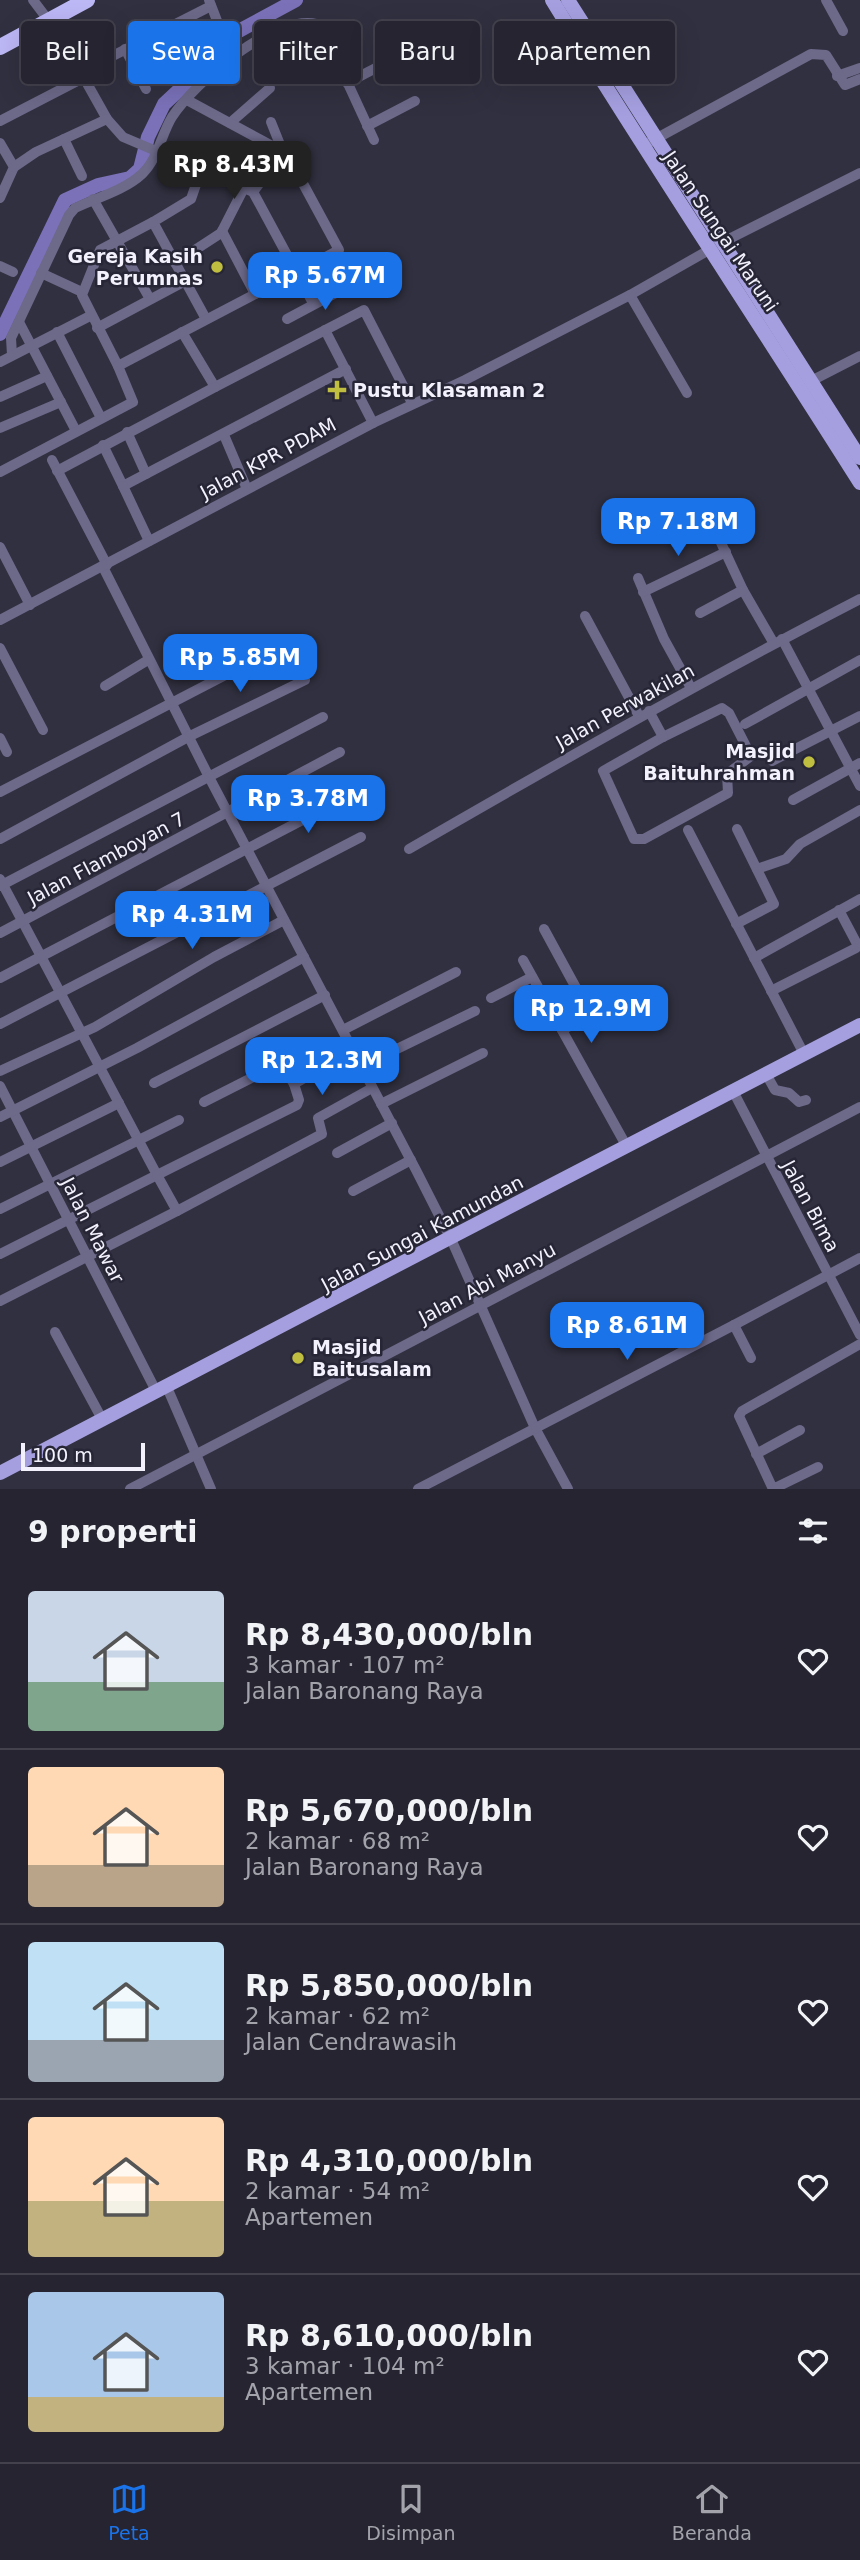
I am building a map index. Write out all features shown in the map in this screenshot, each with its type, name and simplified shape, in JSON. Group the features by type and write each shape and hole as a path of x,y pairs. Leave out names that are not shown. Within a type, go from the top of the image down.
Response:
{"highway":[{"path":"0,47 46,17 66,0"},
{"path":"0,37 87,0"}],"main road":[{"name":"Jalan Sungai Maruni","path":"552,0 860,457"},
{"name":"Jalan Sungai Maruni","path":"568,0 648,143"},
{"name":"Jalan Sungai Maruni","path":"718,245 860,482"},
{"name":"Jalan Sungai Kamundan","path":"0,1473 860,1025"}],"street":[{"path":"33,0 49,21"},
{"path":"826,0 843,31"},
{"path":"176,21 210,3 217,21"},
{"path":"12,355 11,338 69,215 93,199 141,175 171,119 187,100 244,46 254,42"},
{"path":"114,56 128,47"},
{"path":"125,49 146,89"},
{"path":"648,143 811,54 825,55 845,85 860,79"},
{"path":"837,76 860,68"},
{"path":"0,121 65,84"},
{"path":"88,84 107,119 128,141 249,190 313,303"},
{"path":"347,84 374,141"},
{"path":"230,123 270,88"},
{"path":"187,100 283,152"},
{"path":"367,127 415,101"},
{"path":"0,198 14,167 107,119"},
{"path":"118,366 339,249 283,152 271,122"},
{"path":"64,139 82,176"},
{"path":"0,144 14,167"},
{"path":"175,262 222,231 249,190 283,152"},
{"path":"0,472 133,401 118,366 82,300 82,292 100,250 189,201 201,170"},
{"name":"Jalan KPR PDAM","path":"0,620 373,423 465,380 630,295 718,245 860,173"},
{"path":"93,199 150,299"},
{"path":"153,222 206,318"},
{"path":"222,231 255,294"},
{"path":"0,266 13,272"},
{"path":"41,273 82,292"},
{"path":"97,328 185,281"},
{"path":"287,319 343,289"},
{"path":"630,295 687,393"},
{"path":"57,471 361,310 366,312 412,403"},
{"path":"0,362 90,316"},
{"path":"19,322 76,431"},
{"path":"325,330 373,423"},
{"path":"57,332 101,418"},
{"path":"182,332 215,387"},
{"path":"811,381 860,356"},
{"path":"123,486 346,369"},
{"path":"0,397 47,376"},
{"path":"0,428 61,402"},
{"path":"127,432 146,474"},
{"path":"224,435 247,489"},
{"path":"103,445 149,541"},
{"path":"52,460 188,737 451,1239 535,1428 568,1489"},
{"path":"709,517 743,590 810,687 855,765 860,786"},
{"path":"0,547 30,605"},
{"path":"643,592 726,552"},
{"path":"638,578 691,688"},
{"path":"701,613 743,590"},
{"name":"Jalan Perwakilan","path":"409,849 644,713 860,599"},
{"path":"585,616 644,713 663,737"},
{"path":"0,792 287,643"},
{"path":"0,648 43,730"},
{"path":"105,686 149,660"},
{"path":"745,724 860,660"},
{"path":"0,839 188,737 305,680"},
{"path":"722,708 729,712 751,757 727,774 730,789 727,794 636,840 630,834 603,771 663,737 722,708"},
{"path":"772,761 860,716"},
{"path":"177,1211 1,883 323,717"},
{"path":"0,738 7,752"},
{"name":"Jalan Flamboyan 7","path":"0,933 340,752"},
{"path":"793,800 855,765"},
{"path":"0,978 354,793"},
{"path":"757,869 786,859 800,844 860,810"},
{"path":"736,924 774,904 737,829"},
{"path":"688,830 804,1054"},
{"path":"0,1024 361,837"},
{"path":"754,958 860,899"},
{"path":"771,991 856,948 857,944 839,910"},
{"path":"0,1071 104,1022 214,957 284,920"},
{"path":"544,929 587,1008 585,1018 562,1030"},
{"path":"0,1117 304,957"},
{"path":"523,960 627,1147"},
{"path":"343,1030 456,972"},
{"path":"491,998 532,977"},
{"path":"154,1083 325,995"},
{"path":"362,1066 475,1011"},
{"path":"294,1084 354,1051"},
{"path":"381,1104 483,1053"},
{"path":"0,1254 297,1105 299,1100 294,1084 281,1063 204,1102"},
{"path":"766,1074 775,1090 789,1093 799,1102 806,1100"},
{"name":"Jalan Mawar","path":"0,1086 87,1258 161,1387 211,1489"},
{"path":"0,1301 323,1134 319,1116 372,1088"},
{"name":"Jalan Bima","path":"733,1091 860,1335"},
{"path":"0,1161 119,1102"},
{"name":"Jalan Abi Manyu","path":"130,1489 859,1109"},
{"path":"0,1209 179,1119"},
{"path":"337,1153 392,1123"},
{"path":"354,1191 411,1160"},
{"path":"418,1489 860,1258"},
{"path":"734,1325 751,1358"},
{"path":"55,1332 102,1419"},
{"path":"818,1467 773,1489 741,1423 742,1410 857,1345 860,1360"},
{"path":"757,1454 800,1430"}],"waterway":[{"path":"0,334 65,200 98,185 130,178 140,169 148,137 164,104 207,64 235,33 296,0"}],"place":[{"name":"Gereja Kasih Perumnas","path":"217,267"},
{"name":"Pustu Klasaman 2","path":"337,390"},
{"name":"Masjid Baituhrahman","path":"809,762"},
{"name":"Masjid Baitusalam","path":"298,1358"}]}
